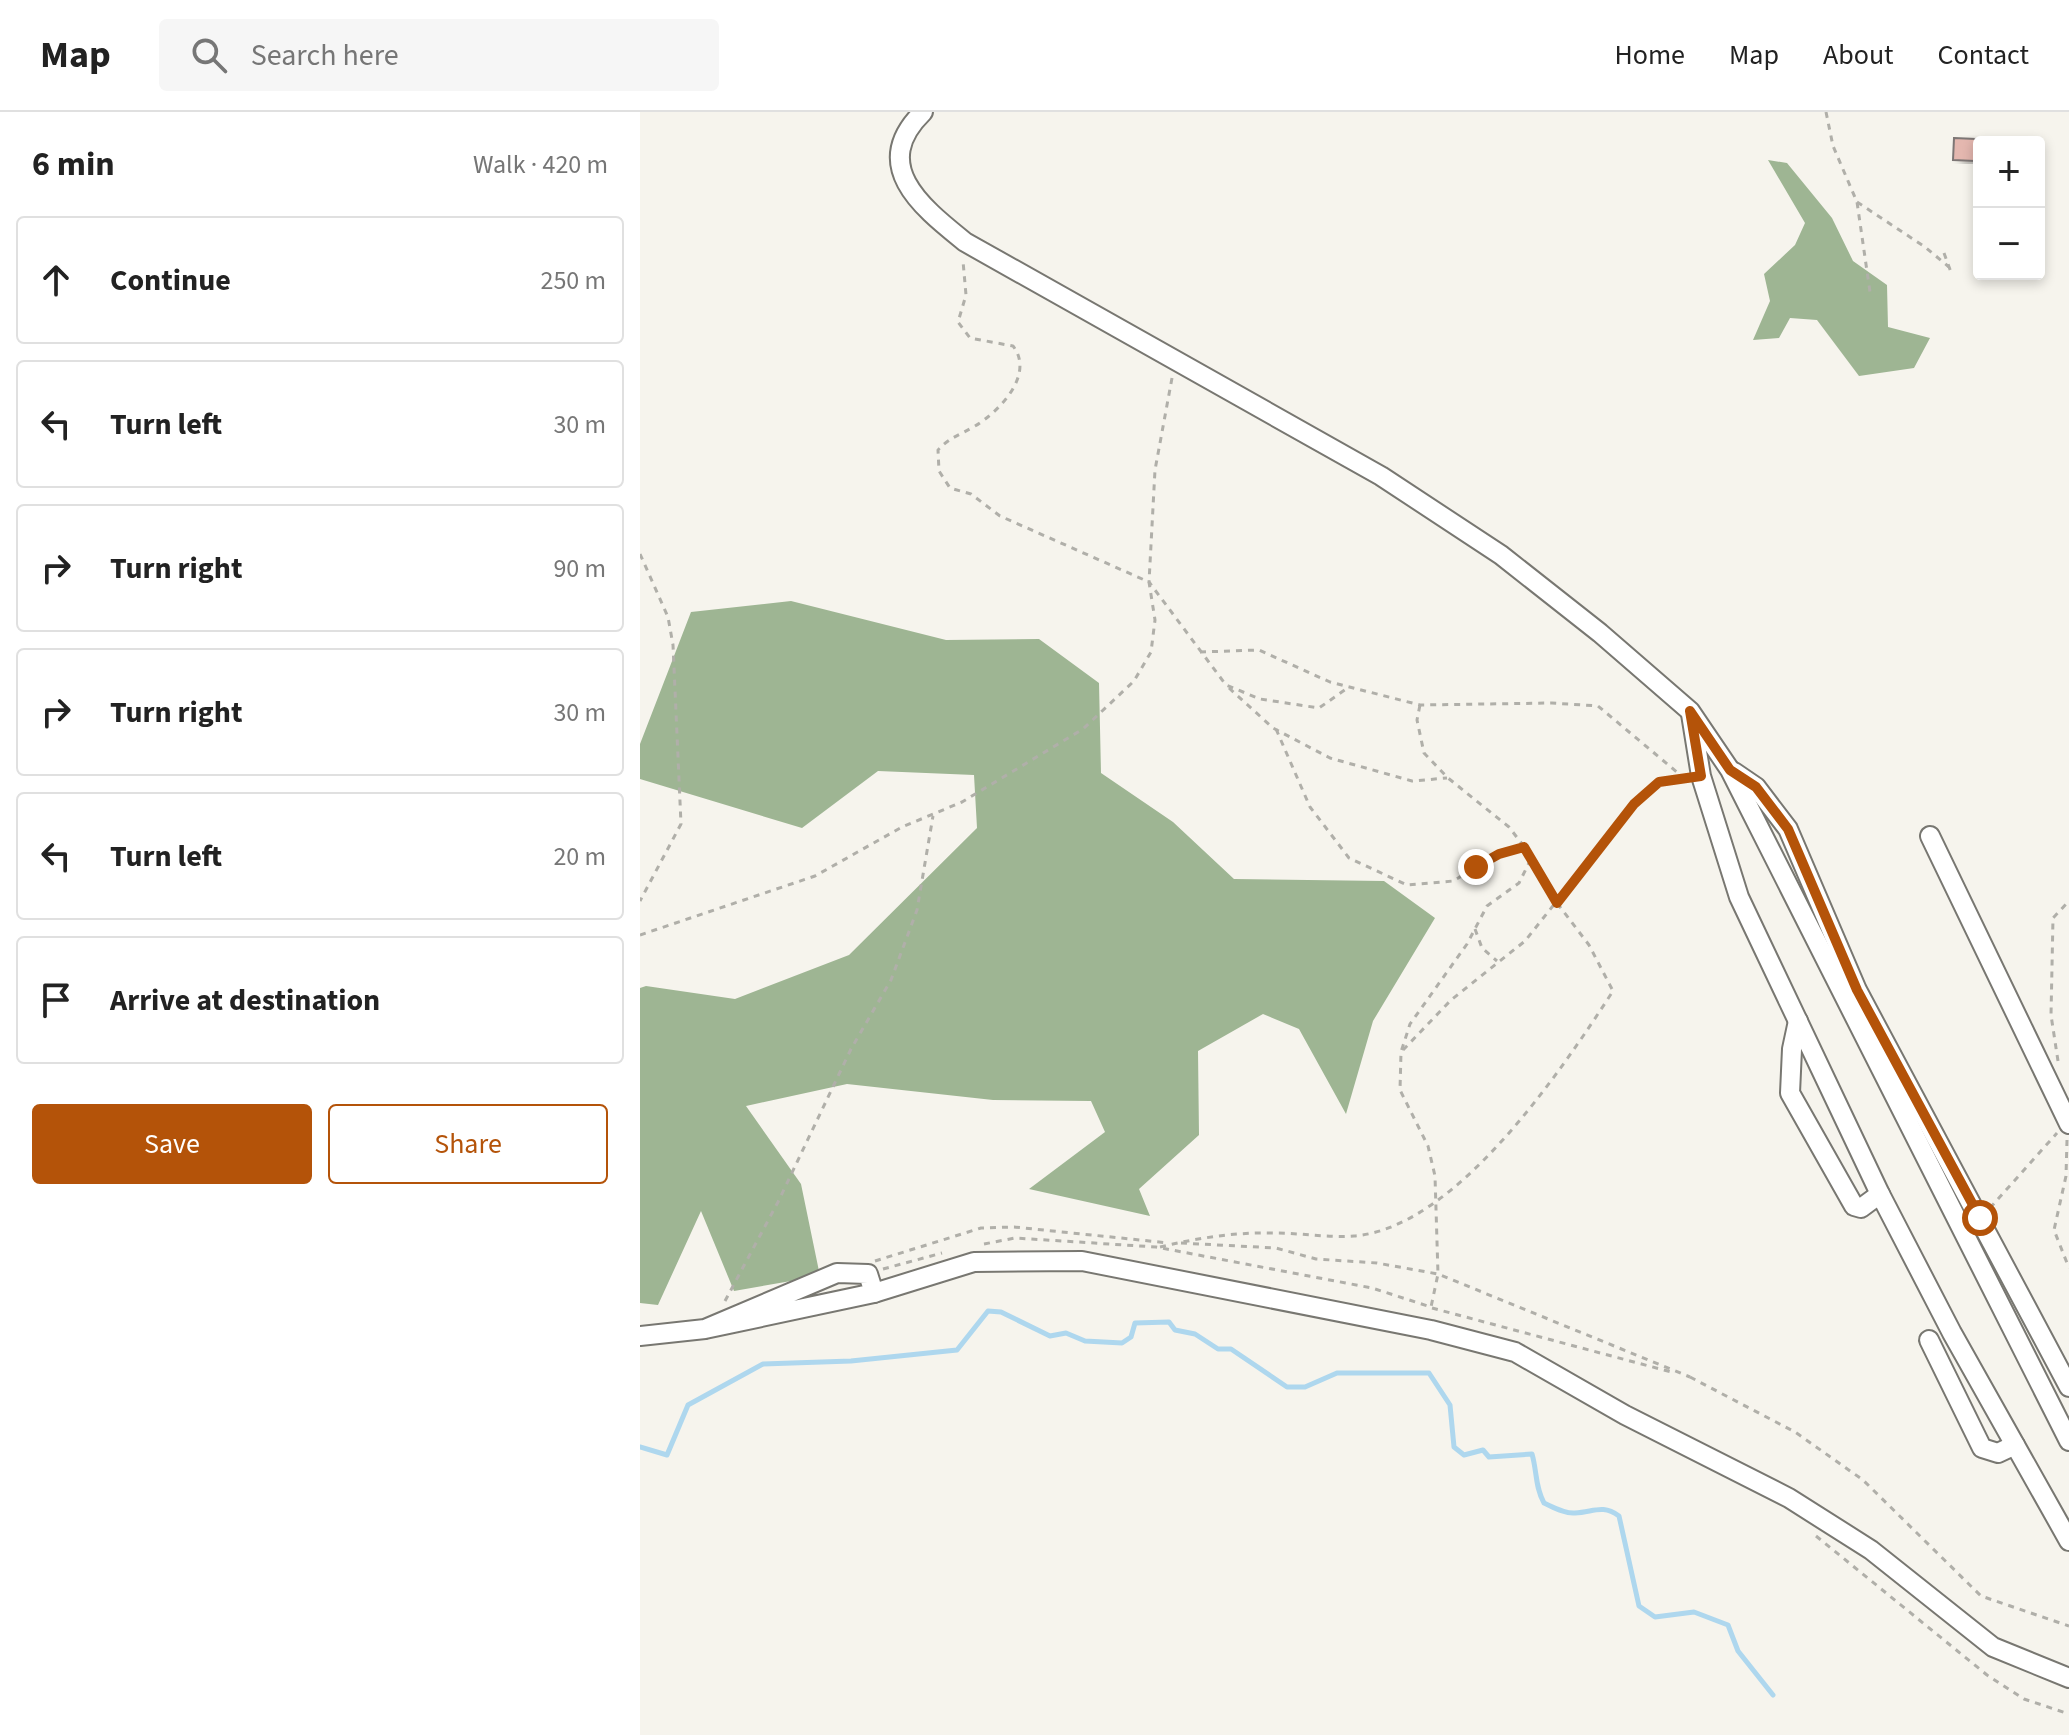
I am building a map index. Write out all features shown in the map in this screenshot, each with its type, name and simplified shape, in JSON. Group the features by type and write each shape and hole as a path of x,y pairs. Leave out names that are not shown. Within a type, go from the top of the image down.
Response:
{"street":[{"path":"923,112 904,137 900,163 908,188 925,210 961,239 1002,266 1381,476 1501,555 1600,633 1690,711 1730,770 2069,1441"},
{"path":"1690,711 1692,777 1739,897 1880,1194 2069,1541"},
{"path":"1730,770 1756,787 1788,829 1857,990 2069,1387"},
{"path":"1930,836 2068,1123"},
{"path":"1798,1021 1792,1049 1790,1093 1854,1206 1861,1208 1880,1194"},
{"path":"640,1336 705,1329 874,1293 974,1262 1082,1261 1431,1330 1515,1352 1625,1415 1789,1498 1871,1550 1993,1647 2069,1678"},
{"path":"705,1329 837,1273 866,1269 874,1293"},
{"path":"1929,1340 1982,1448 1998,1453 2015,1445"}],"path":[{"path":"1826,112 1833,146 1857,202 1870,292"},
{"path":"1857,202 1925,247 1949,267"},
{"path":"961,239 966,295 958,322 970,338 1013,346 1021,356 1021,375 1005,400 976,426 950,437 938,450 939,471 950,488 971,494 1000,516 1149,582 1226,685 1276,729 1344,762 1412,781 1448,778"},
{"path":"1944,253 1952,275"},
{"path":"640,935 796,884 902,827 933,816 1083,729 1134,681 1151,652 1155,620 1149,582 1155,470 1175,362"},
{"path":"640,554 668,617 673,645 681,824 640,901"},
{"path":"1200,652 1259,650 1330,682 1420,705 1552,703 1598,706 1692,777"},
{"path":"1226,685 1260,699 1319,708 1349,687"},
{"path":"1156,1247 1215,1235 1353,1236 1387,1230 1456,1186 1553,1080 1613,991 1589,945 1557,903 1532,857 1488,808 1448,778 1424,753 1417,720 1420,705"},
{"path":"1276,729 1310,807 1349,858 1407,885 1453,881 1499,854 1524,847"},
{"path":"1401,1052 1451,1000 1525,941 1634,804 1659,782 1692,777"},
{"path":"705,1329 727,1299 778,1202 851,1049 891,980 917,910 933,816"},
{"path":"1431,1307 1438,1274 1436,1201 1428,1146 1400,1090 1401,1052 1410,1024 1475,929 1487,906 1519,883 1532,857"},
{"path":"1475,929 1482,948 1497,961"},
{"path":"1980,1218 2068,1123"},
{"path":"866,1269 981,1228 1014,1227 1175,1243 1276,1248 1316,1259 1377,1263 1438,1274 1690,1377 1795,1432 1863,1480 1981,1596 2069,1626"},
{"path":"975,1246 1015,1238 1156,1247 1372,1288 1690,1377"},
{"path":"866,1269 949,1251"},
{"path":"1806,1529 1987,1675 2024,1699 2069,1714"}],"green space":[{"path":"1768,160 1787,163 1832,218 1853,261 1887,285 1888,327 1930,338 1914,368 1859,376 1817,320 1790,318 1779,338 1753,340 1770,301 1764,274 1795,245 1805,223"},
{"path":"791,601 946,640 1039,639 1099,683 1101,773 1173,822 1234,879 1384,881 1435,918 1373,1021 1346,1114 1299,1029 1263,1014 1198,1051 1199,1135 1139,1189 1150,1216 1029,1189 1105,1132 1091,1101 993,1100 847,1084 746,1106 801,1184 820,1276 734,1291 701,1211 658,1305 640,1303 640,988 646,986 735,999 849,955 977,828 974,775 878,771 802,828 640,779 640,744 691,612"}],"building":[{"path":"1954,138 1973,139 1973,161 1953,160"}],"waterway":[{"path":"640,1447 667,1455 688,1405 763,1364 851,1361 957,1350 988,1311 1001,1312 1050,1336 1066,1333 1085,1341 1122,1343 1131,1337 1135,1323 1169,1322 1175,1330 1195,1334 1218,1349 1231,1349 1287,1387 1305,1387 1337,1373 1429,1373 1450,1405 1454,1447 1464,1455 1483,1450 1489,1457 1532,1454 1544,1503 1567,1512 1603,1510 1619,1516 1639,1606 1655,1617 1694,1612 1728,1625 1738,1651 1773,1695"}],"route":[{"path":"1476,867 1499,854 1524,847 1557,903 1634,804 1659,782 1701,776 1690,711 1730,770 1756,787 1788,829 1857,990 1980,1218"}]}
